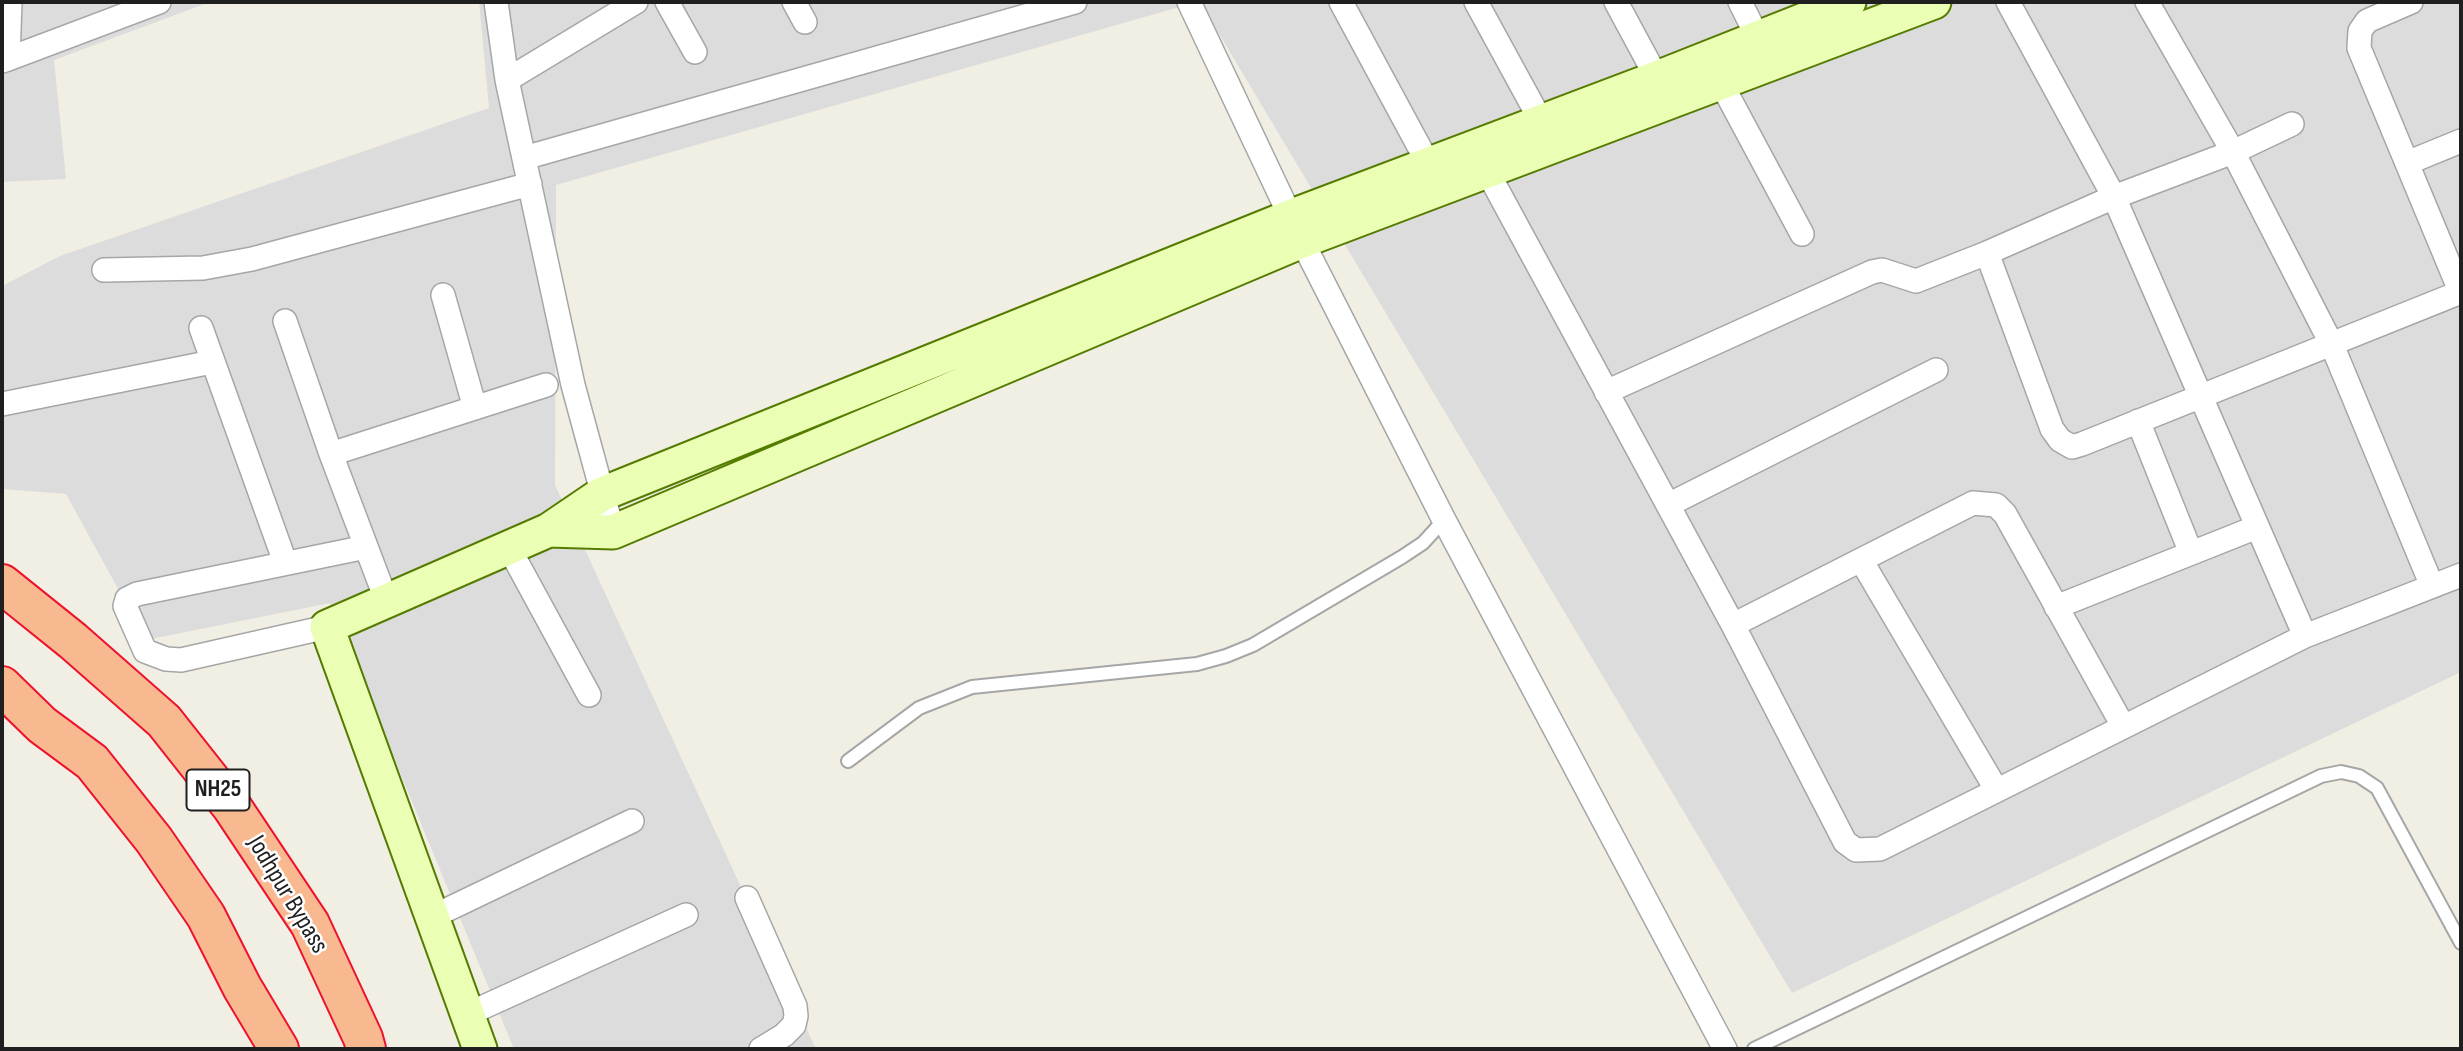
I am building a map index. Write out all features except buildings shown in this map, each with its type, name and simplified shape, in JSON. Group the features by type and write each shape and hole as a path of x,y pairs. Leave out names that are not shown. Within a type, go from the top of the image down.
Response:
{"highway":[{"name":"Jodhpur Bypass","path":"2,584 73,641 164,721 232,807 310,924 366,1049"},
{"path":"2,686 42,726 92,762 155,840 206,916 242,987 279,1049"}],"main road":[{"path":"549,530 613,532 1297,229 1429,165 1657,79 1849,2"},
{"path":"480,1049 327,627 549,530 602,494 1297,229 1487,172 1934,2"}],"street":[{"path":"10,2 5,60 159,2"},
{"path":"496,2 507,80 573,385 613,532"},
{"path":"507,80 636,2"},
{"path":"667,2 695,52"},
{"path":"794,2 805,22"},
{"path":"524,158 1075,2"},
{"path":"1189,2 1297,229 1444,520 1724,1049"},
{"path":"1341,2 1429,165"},
{"path":"1476,2 1541,121"},
{"path":"1616,2 1657,79"},
{"path":"1740,2 1758,38"},
{"path":"2008,2 2114,197 2305,636"},
{"path":"2147,2 2233,152 2332,345 2432,586"},
{"path":"1987,253 2052,429 2060,440 2072,447 2461,293 2359,48 2360,31 2367,21 2411,2"},
{"path":"1721,83 1802,234"},
{"path":"1606,392 1872,272 1882,270 1916,281 2114,197 2233,152 2292,124"},
{"path":"2407,163 2461,141"},
{"path":"1487,172 1733,625 1845,842 1856,850 1880,849 2305,636 2461,575"},
{"path":"104,270 203,268 252,259 530,184"},
{"path":"443,295 475,408"},
{"path":"285,321 331,454 387,602"},
{"path":"201,328 285,562"},
{"path":"2,404 212,362"},
{"path":"1668,505 1936,370"},
{"path":"331,454 546,385"},
{"path":"2138,421 2191,553"},
{"path":"1733,625 1973,503 1996,505 2005,514 2123,726"},
{"path":"2056,607 2256,527"},
{"path":"327,627 181,660 166,659 145,651 126,614 127,599 137,594 366,547"},
{"path":"509,548 589,695"},
{"path":"1861,560 1996,789"},
{"path":"434,916 632,821"},
{"path":"747,898 795,1006 796,1016 794,1025 784,1035 761,1049"},
{"path":"468,1014 686,915"}],"lane":[{"path":"848,761 919,708 972,687 1157,668 1226,656 1253,645 1402,557 1434,533 1444,520"},
{"path":"1754,1049 2321,776 2340,772 2368,780 2377,788 2461,943"}],"shaded area":[{"path":"2,2 210,2 54,60 66,179 2,182"},
{"path":"479,2 1197,2 556,185 555,485 816,1049 514,1049 330,603 146,640 66,494 2,489 2,286 60,256 489,108"},
{"path":"1200,2 2461,2 2461,672 1792,993"}]}
